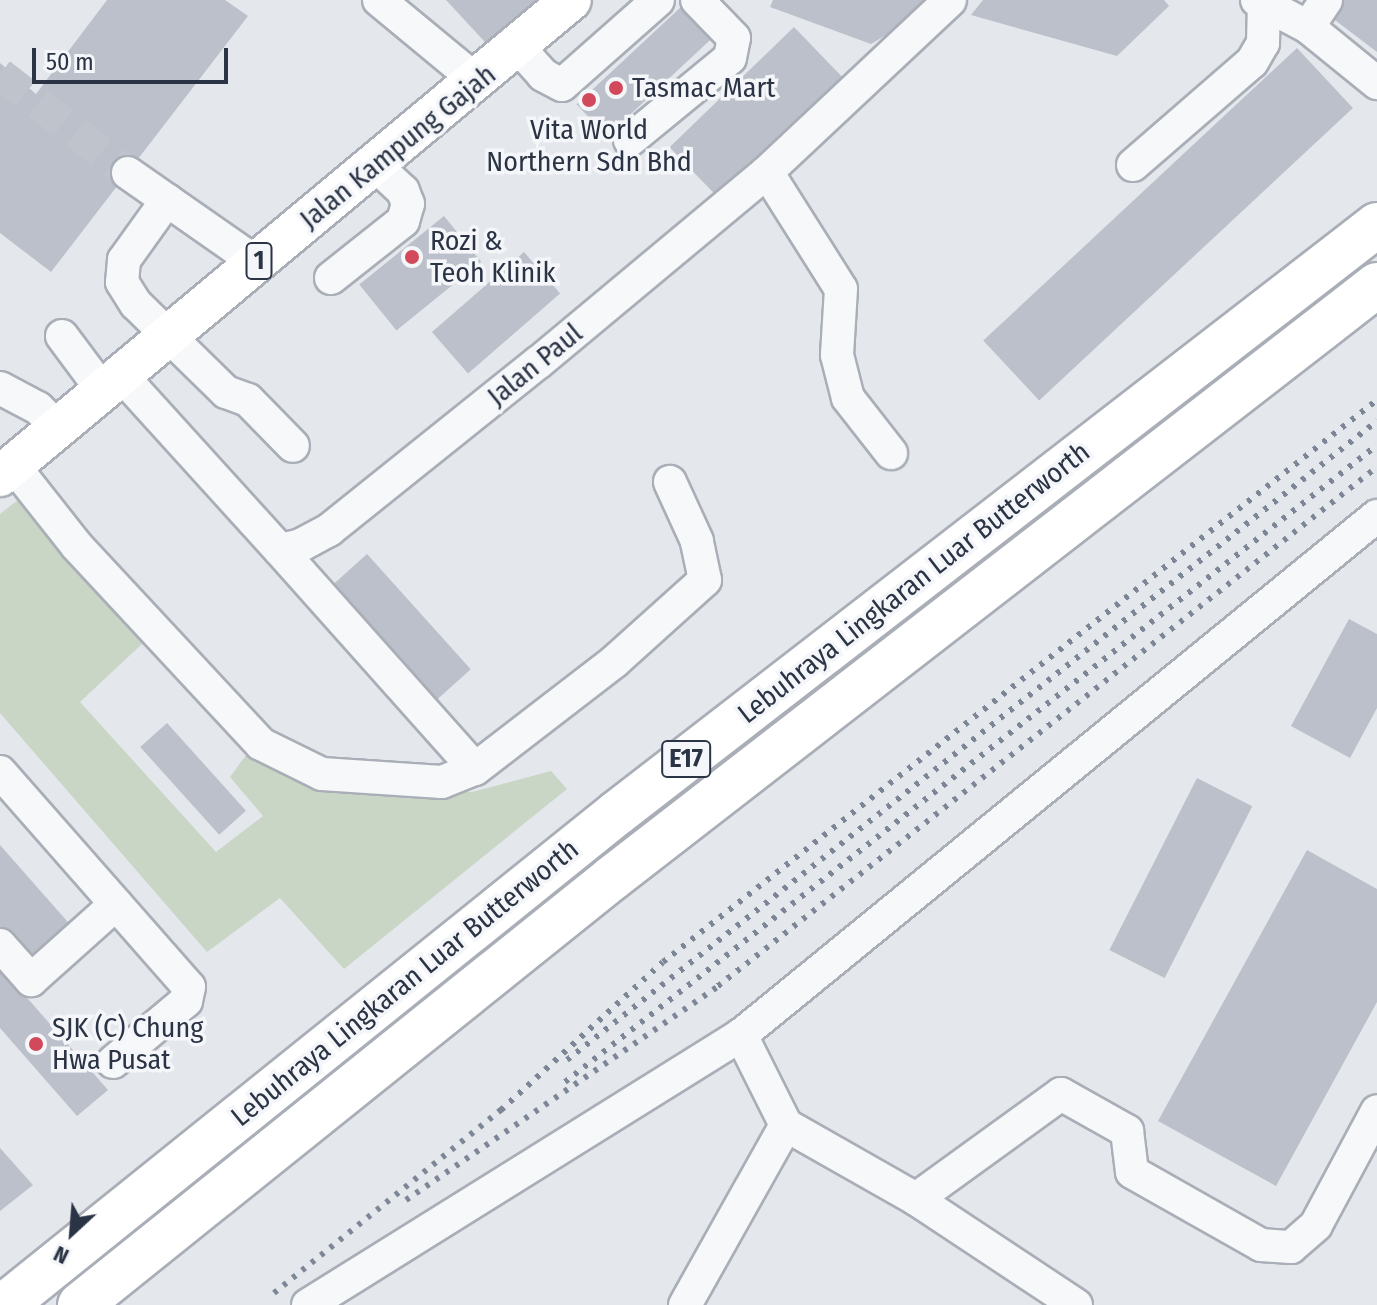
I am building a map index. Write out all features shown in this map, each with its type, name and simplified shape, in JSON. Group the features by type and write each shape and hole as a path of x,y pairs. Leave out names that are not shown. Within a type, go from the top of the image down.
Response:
{"highway":[{"name":"Lebuhraya Lingkaran Luar Butterworth","path":"5,1305 617,813 1377,225"},
{"name":"Lebuhraya Lingkaran Luar Butterworth","path":"80,1305 612,878 1377,285"}],"main road":[{"name":"Jalan Kampung Gajah","path":"7,470 519,48 571,0"}],"street":[{"path":"379,0 477,81"},
{"path":"519,48 543,75 562,85 658,0"},
{"path":"630,140 730,58 734,38 697,0"},
{"name":"Jalan Paul","path":"280,550 329,530 767,172 950,0"},
{"path":"1308,27 1326,0"},
{"path":"1261,2 1308,27 1377,83"},
{"path":"1133,165 1252,62 1263,43 1261,2"},
{"path":"331,278 403,221 408,204 403,191 376,166"},
{"path":"767,172 841,289 837,355 848,398 891,453"},
{"path":"128,173 257,263"},
{"path":"167,200 124,260 122,282 136,304 226,392 248,400 293,446"},
{"path":"62,336 280,550 475,769"},
{"path":"0,388 38,408 58,428"},
{"path":"7,470 261,744 322,774 442,782 475,769 615,661 705,580 697,541 670,482"},
{"path":"308,1305 741,1035 1377,516"},
{"path":"0,772 189,987 186,1001 113,1062"},
{"path":"0,945 31,980 116,904"},
{"path":"741,1035 786,1125 916,1199 1076,1305"},
{"path":"916,1199 1061,1094 1127,1131 1132,1172 1261,1245 1291,1247 1316,1225 1377,1111"},
{"path":"685,1305 786,1125"}],"green space":[{"path":"18,500 144,642 80,702 216,852 263,816 230,777 249,751 353,792 472,792 551,771 567,789 344,969 280,898 207,952 0,713 0,514"}],"building":[{"path":"107,0 225,0 248,16 51,272 0,233 0,63 36,94"},
{"path":"446,0 556,0 497,55"},
{"path":"773,0 927,0 903,25 871,44 770,7"},
{"path":"983,0 1164,0 1169,6 1117,56 971,15"},
{"path":"1344,0 1377,0 1377,52 1331,17"},
{"path":"682,6 712,38 607,136 577,104"},
{"path":"794,27 845,80 721,200 670,147"},
{"path":"1297,48 1353,108 1039,401 983,341"},
{"path":"444,216 481,262 396,330 359,285"},
{"path":"524,252 560,294 468,374 432,332"},
{"path":"367,554 471,669 430,706 326,591"},
{"path":"1349,619 1377,634 1377,708 1350,758 1291,726"},
{"path":"167,723 246,811 219,835 140,747"},
{"path":"1197,778 1252,806 1165,978 1109,950"},
{"path":"0,845 74,929 29,968 0,935"},
{"path":"1307,850 1377,889 1377,1002 1276,1186 1158,1121"},
{"path":"0,967 108,1090 77,1116 0,1028"},
{"path":"0,1148 33,1185 0,1211"}],"tunnel":[{"path":"0,74 128,173"}],"railway":[{"path":"274,1293 501,1110 663,962 1377,400"},
{"path":"567,1060 1377,421"},
{"path":"565,1082 1377,445"},
{"path":"406,1200 718,986 1377,467"}],"place":[{"name":"Tasmac Mart","path":"616,88"},
{"name":"Vita World Northern Sdn Bhd","path":"589,100"},
{"name":"Rozi & Teoh Klinik","path":"412,257"},
{"name":"SJK (C) Chung Hwa Pusat","path":"36,1044"}]}
